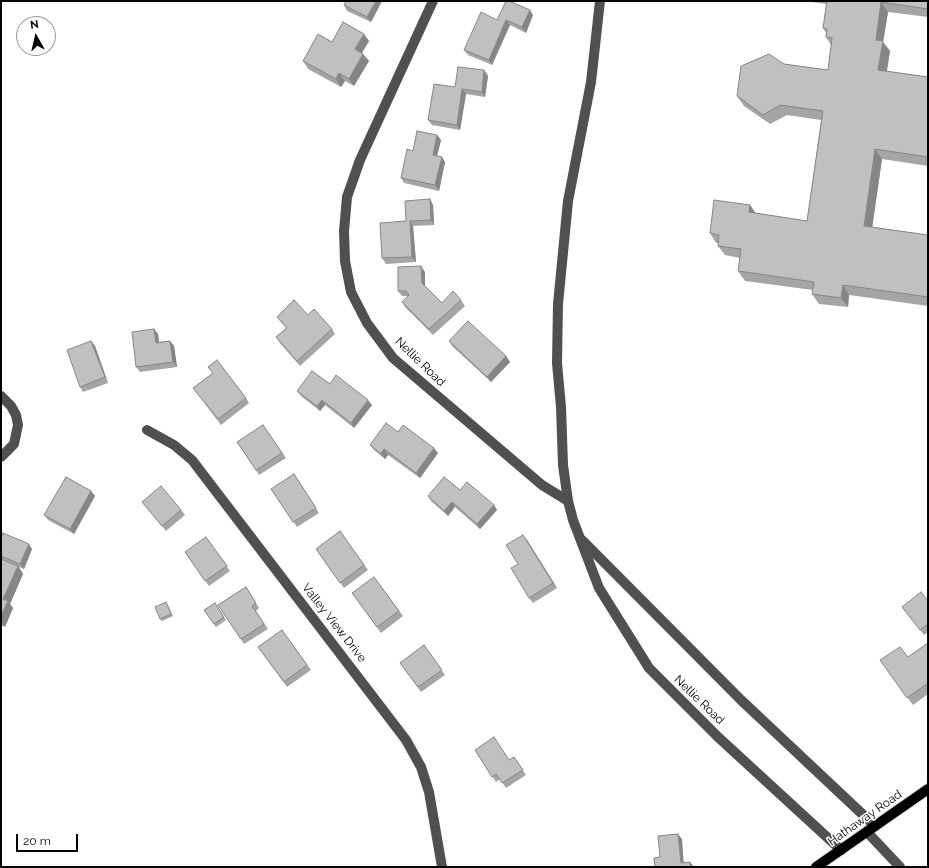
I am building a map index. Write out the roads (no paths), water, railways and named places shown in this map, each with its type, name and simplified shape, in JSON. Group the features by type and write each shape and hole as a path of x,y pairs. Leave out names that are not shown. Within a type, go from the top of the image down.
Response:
{"main road":[{"name":"Hathaway Road","path":"816,867 928,789"}],"street":[{"name":"Nellie Road","path":"433,1 360,160 347,197 344,231 345,261 351,292 367,323 394,358 542,485 568,501 579,538 599,588 649,668 718,737 842,850"},
{"path":"568,501 564,471 557,363 559,274 568,201 591,82 600,1"},
{"path":"1,396 11,406 16,415 18,425 14,444 1,457"},
{"name":"Valley View Drive","path":"147,430 174,445 192,460 406,740 421,767 429,792 442,867"},
{"name":"Nellie Road","path":"579,538 871,829 900,867"}]}
